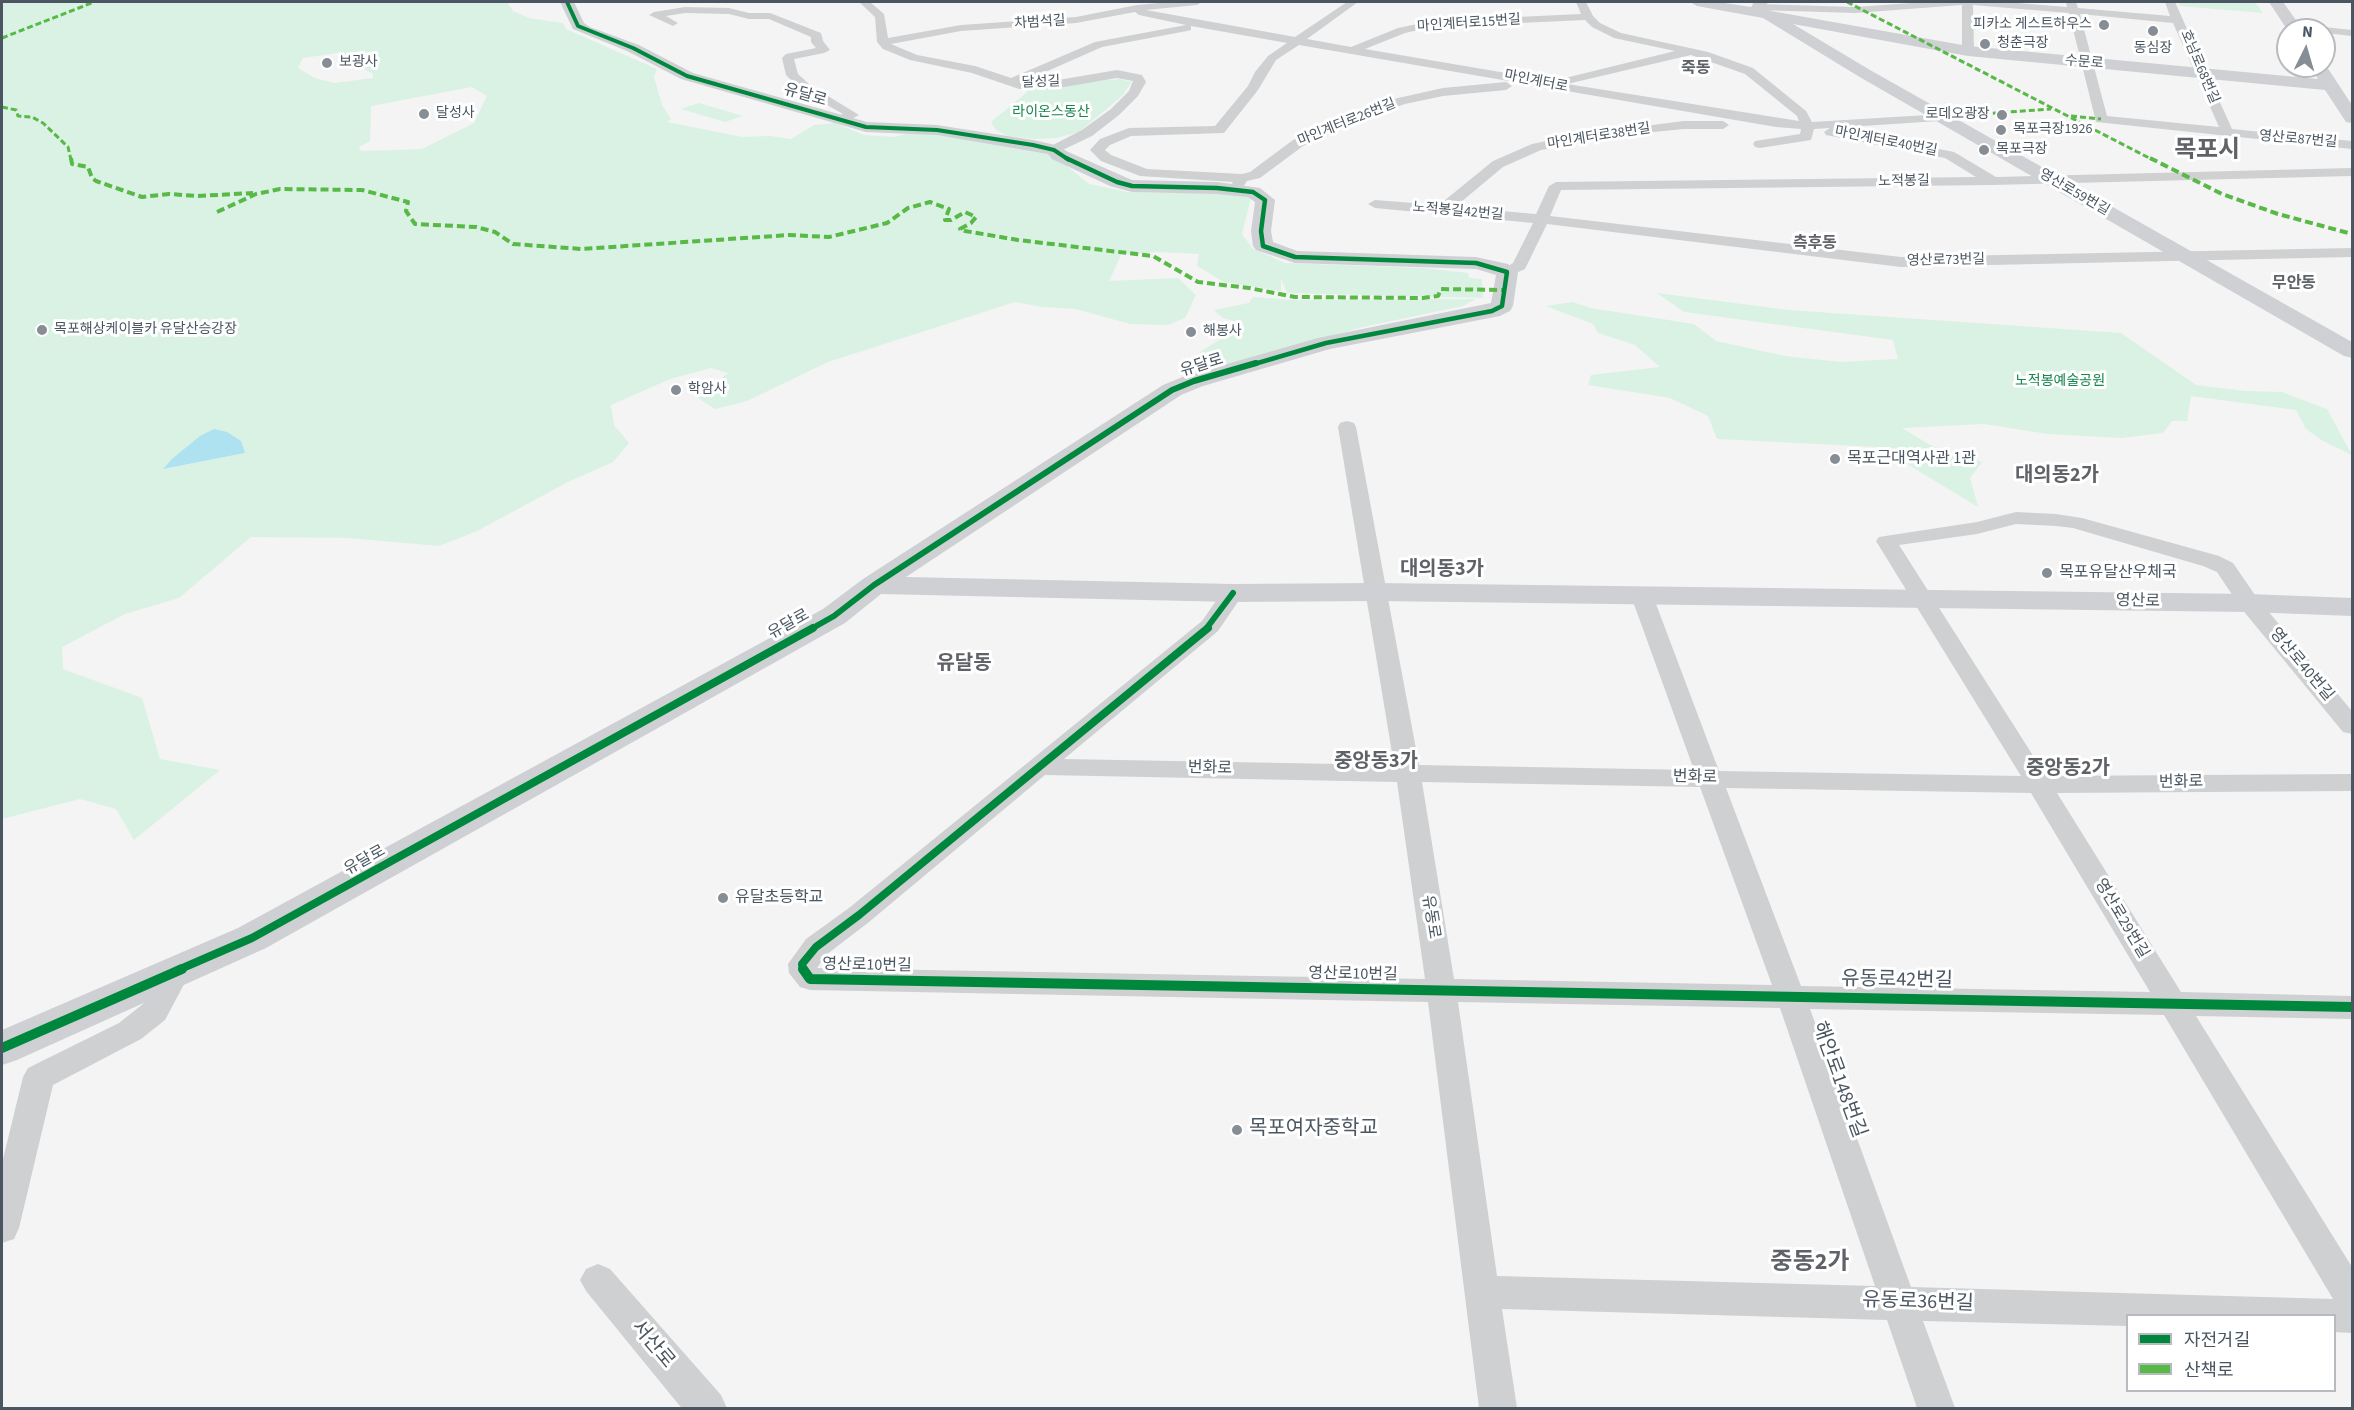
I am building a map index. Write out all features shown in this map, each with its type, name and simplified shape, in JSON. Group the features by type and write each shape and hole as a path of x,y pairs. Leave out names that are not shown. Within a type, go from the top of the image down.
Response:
{"street":[{"name":"유달로","path":"2,1048 252,938 834,616 874,585 1172,390 1194,381 1326,343 1492,311 1502,306 1507,272 1476,263 1330,260 1295,257 1273,251 1263,246 1260,241 1266,200 1238,184 1124,184 1069,160 1054,150 937,130 866,127 846,117 687,76 633,48 578,26 567,2"},
{"path":"730,2 745,5 752,3"},
{"path":"864,2 880,16 883,42"},
{"name":"차범석길","path":"883,42 962,28 1076,21 1137,8 1197,2"},
{"path":"1238,184 1145,173 1106,158 1097,150 1105,142 1129,132 1219,130 1254,87 1266,64 1353,2"},
{"path":"1581,2 1588,17 1602,29 1618,36 1692,51 1726,62 1756,75 1802,114 1808,126 1806,137 1760,144"},
{"name":"수문로","path":"1697,2 1720,6 1761,6 1968,51 2087,64 2330,85"},
{"path":"1761,6 1855,10 1962,2"},
{"path":"1967,2 1970,20 1968,51"},
{"path":"1975,2 2072,6 2179,20"},
{"name":"호남로68번길","path":"2170,2 2199,72 2229,133"},
{"path":"2276,2 2287,18"},
{"name":"영산로59번길","path":"1761,6 1940,117 2352,351"},
{"path":"2072,6 2087,64"},
{"name":"마인계터로","path":"1137,8 1143,13 1204,25 1776,123 1808,126 1940,117"},
{"path":"673,23 654,15 685,10 729,11 749,16 770,16 817,34 817,42 824,50 790,56 788,58 792,75 846,117"},
{"name":"마인계터로15번길","path":"1354,49 1402,30 1432,24 1588,17"},
{"path":"1010,84 1099,44 1204,25"},
{"path":"2336,31 2352,33"},
{"name":"달성길","path":"883,42 898,53 975,70 1010,84 1058,84 1117,74 1138,78 1140,82 1134,93 1104,121 1054,150"},
{"path":"1546,84 1692,51"},
{"name":"영산로87번길","path":"2087,64 2101,119 2352,145"},
{"path":"2326,78 2352,118"},
{"name":"마인계터로26번길","path":"1238,184 1255,175 1307,138 1396,103 1460,90 1546,84"},
{"name":"마인계터로38번길","path":"1442,210 1498,164 1525,151 1550,144 1666,126 1776,123"},
{"name":"마인계터로40번길","path":"1808,126 1842,135 1950,155 1993,181"},
{"name":"노적봉길","path":"1507,272 1519,266 1556,186 1993,181 2352,171"},
{"name":"노적봉길42번길","path":"1375,204 1542,219"},
{"name":"영산로73번길","path":"1542,219 1862,259 1919,262 2352,253"},
{"name":"유동로","path":"1347,428 1408,772 1484,1292 1498,1408"},
{"name":"영산로40번길","path":"1886,541 1977,528 2016,518 2075,522 2211,561 2225,568 2249,603 2352,726"},
{"name":"영산로29번길","path":"1886,541 2039,784 2352,1298"},
{"name":"영산로","path":"874,585 1233,592 2249,603 2352,607"},
{"name":"영산로10번길","path":"1233,592 1210,626 859,915 816,947 802,964 804,973 810,979 1441,990"},
{"name":"해안로148번길","path":"1642,596 1790,995 1936,1408"},
{"name":"번화로","path":"1038,767 2039,784 2352,782"},
{"path":"2,1228 39,1077 130,1031 154,1012 175,973"},
{"name":"유동로42번길","path":"1441,990 2352,1007"},
{"name":"서산로","path":"598,1280 708,1408"},
{"name":"유동로36번길","path":"1484,1292 2282,1314"},
{"name":"유동로36번길","path":"2336,1316 2352,1316"}],"green space":[{"path":"2,2 507,2 513,11 529,18 563,23 566,29 657,69 654,77 662,105 671,119 667,122 742,137 770,136 791,139 814,125 835,123 864,135 894,137 915,132 1035,148 1060,160 1089,184 1128,192 1240,194 1251,198 1242,234 1252,248 1285,263 1423,268 1468,273 1469,278 1482,279 1483,298 1287,293 1281,278 1281,291 1224,282 1197,266 1199,254 1157,252 1121,255 1109,281 1178,278 1196,295 1185,318 1168,325 1130,324 1076,309 1042,307 1015,302 828,362 747,401 715,409 698,398 728,373 711,368 670,379 611,405 614,425 629,443 613,462 568,482 477,531 439,546 348,538 251,537 179,598 125,614 62,647 63,669 142,698 160,759 220,770 134,840 116,809 80,799 2,819","holes":["337,53 373,74 373,78 334,83 315,78 298,68 303,58","472,87 487,96 474,123 422,149 361,151 359,147 370,141 371,106","200,436 245,453 164,469"]},
{"path":"2178,2 2255,2 2263,13 2180,6"},
{"name":"라이온스동산","path":"1120,79 1132,82 1122,96 1079,132 1056,138 1035,139 1008,136 996,130 991,122 1029,88"},
{"path":"699,103 743,116 725,122 681,109"},
{"name":"노적봉예술공원","path":"1657,293 1789,310 2121,333 2196,385 2245,391 2282,392 2327,409 2352,455 2323,441 2306,429 2296,410 2191,396 2187,421 2172,421 2163,433 2121,438 2048,434 1984,424 1902,428 1932,446 1982,462 1970,478 1978,507 1879,447 1717,439 1708,416 1670,398 1588,385 1591,375 1660,367 1635,345 1598,333 1593,324 1546,306 1573,302 1590,308 1694,324 1716,341 1785,356 1841,362 1898,359 1893,340 1684,312"},
{"path":"1253,297 1294,300 1476,299 1463,306 1363,327 1210,370 1200,352 1245,324 1223,318 1214,310 1249,303"}],"water":[{"path":"214,429 227,432 241,441 245,453 163,469 200,436"}],"marked path":[{"path":"2,38 94,2"},
{"path":"1847,2 2051,109 2222,194 2278,214 2352,234"},
{"path":"2,107 16,110 18,116 32,117 43,123 68,147 72,164 88,167 92,178 96,181 142,197 169,194 198,196 253,193"},
{"path":"1939,117 2051,109"},
{"path":"2071,116 2101,119"},
{"path":"217,212 256,194 280,189 362,190 408,202 406,211 415,224 476,227 495,232 513,244 582,249 789,235 829,237 887,223 908,208 930,202 949,209 945,220 951,220 965,212 976,217 960,229 965,231 1018,240 1153,256 1198,282 1249,288 1295,297 1423,298 1438,296 1441,289 1505,290"}],"cycle path":[{"path":"2,1048 252,938 834,616 874,585 1172,390 1194,381 1326,343 1492,311 1502,306 1507,272 1500,269 1476,263 1295,257 1263,246 1261,231 1265,200 1253,192 1217,188 1132,186 1117,182 1059,155 1054,150 1033,145 937,130 866,127 687,76 633,48 578,26 567,2"},
{"path":"1233,593 1210,626 859,915 816,947 802,964 804,973 810,979 2352,1007"}],"place":[{"name":"피카소 게스트하우스","path":"2104,25"},
{"name":"동심장","path":"2153,31"},
{"name":"청춘극장","path":"1985,44"},
{"name":"보광사","path":"327,63"},
{"name":"달성사","path":"424,114"},
{"name":"로데오광장","path":"2002,115"},
{"name":"목포극장1926","path":"2001,130"},
{"name":"목포극장","path":"1984,150"},
{"name":"목포해상케이블카 유달산승강장","path":"42,330"},
{"name":"해봉사","path":"1191,332"},
{"name":"학암사","path":"676,390"},
{"name":"목포근대역사관 1관","path":"1835,459"},
{"name":"목포유달산우체국","path":"2047,573"},
{"name":"유달초등학교","path":"723,898"},
{"name":"목포여자중학교","path":"1237,1130"}],"district":[{"name":"죽동","path":"1696,69"},
{"name":"목포시","path":"2207,152"},
{"name":"측후동","path":"1815,244"},
{"name":"무안동","path":"2294,284"},
{"name":"대의동2가","path":"2057,477"},
{"name":"대의동3가","path":"1442,571"},
{"name":"유달동","path":"964,665"},
{"name":"중앙동3가","path":"1376,763"},
{"name":"중앙동2가","path":"2068,770"},
{"name":"중동2가","path":"1810,1264"}]}
